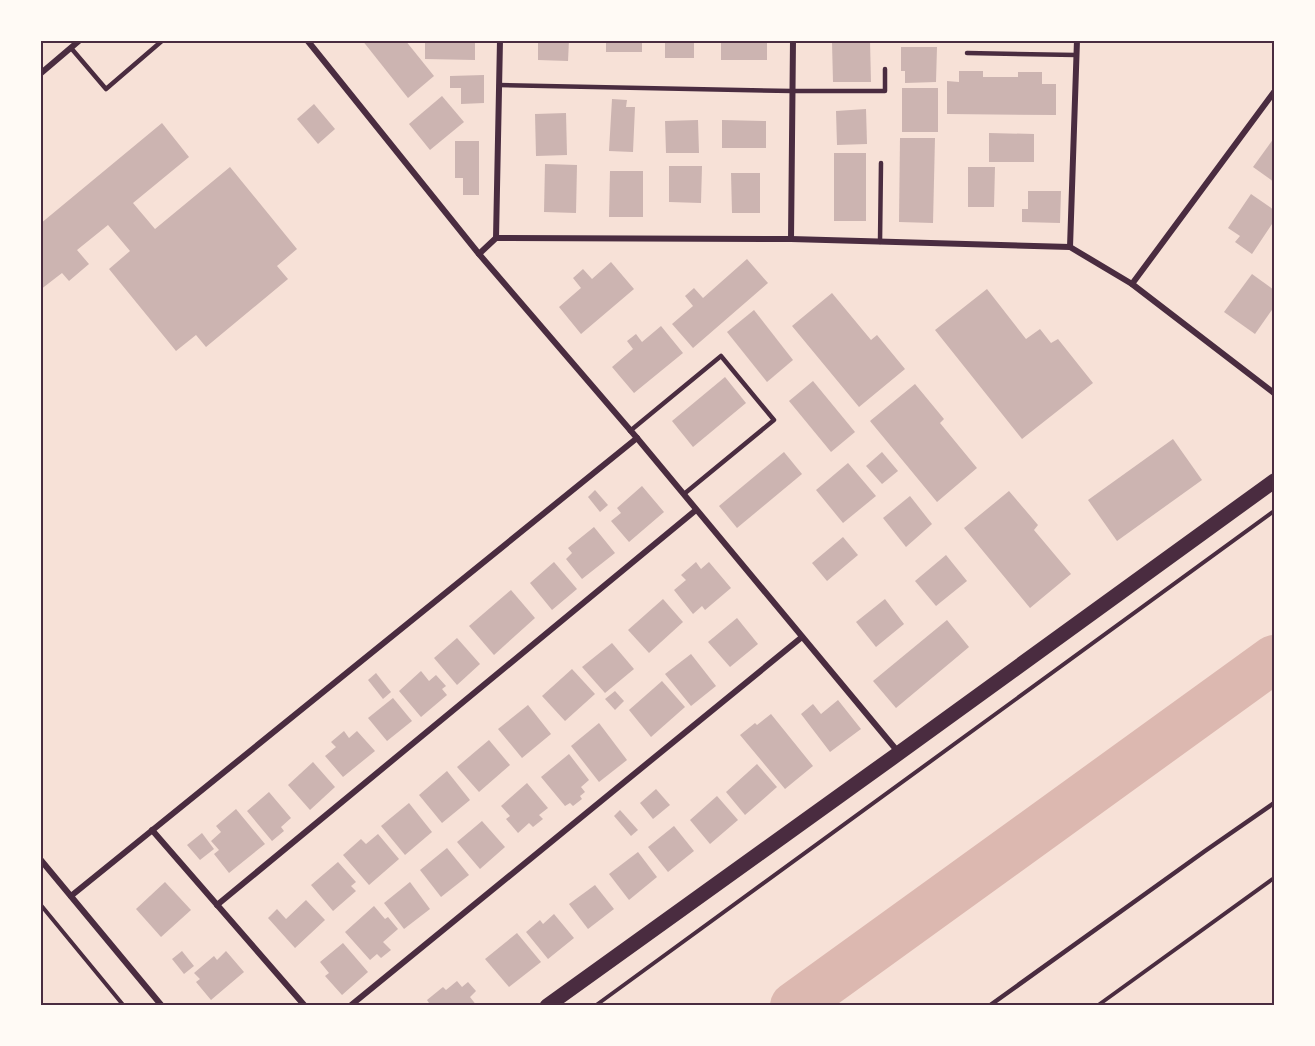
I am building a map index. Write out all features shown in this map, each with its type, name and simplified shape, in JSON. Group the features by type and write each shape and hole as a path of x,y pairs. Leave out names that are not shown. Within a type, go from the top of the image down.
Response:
{"main road":[{"path":"547,1005 1275,481"}],"street":[{"path":"42,70 80,40"},
{"path":"307,40 479,254 637,438 899,753"},
{"path":"496,238 500,40"},
{"path":"791,239 793,40"},
{"path":"1070,247 1077,40"},
{"path":"1132,284 1275,92"},
{"path":"479,254 496,238 791,239 1070,247 1132,284 1275,393"},
{"path":"71,896 637,438"},
{"path":"217,905 696,510"},
{"path":"350,1005 802,637"},
{"path":"152,830 305,1005"},
{"path":"40,858 162,1005"}],"lane":[{"path":"71,48 106,89 163,40"},
{"path":"967,52 1076,55"},
{"path":"499,85 885,91 885,69"},
{"path":"880,242 881,163"},
{"path":"630,431 721,356 774,420 684,494"},
{"path":"989,1005 1275,803"}],"path":[{"path":"595,1005 1275,511"},
{"path":"1097,1005 1275,878"},
{"path":"40,904 124,1005"}],"building":[{"path":"362,40 405,40 434,76 408,98"},
{"path":"425,40 475,40 475,60 425,59"},
{"path":"538,40 569,40 568,61 538,60"},
{"path":"606,40 642,40 642,52 606,52"},
{"path":"665,40 694,40 694,58 665,58"},
{"path":"721,40 767,40 767,60 721,60"},
{"path":"870,41 871,82 833,82 832,42"},
{"path":"901,47 937,47 936,82 905,83 905,71 901,71"},
{"path":"959,71 983,71 983,77 1018,77 1018,72 1042,72 1042,84 1056,84 1056,115 947,114 947,81 959,82"},
{"path":"484,75 484,103 461,104 461,88 450,88 450,76"},
{"path":"902,88 938,88 938,132 902,132"},
{"path":"442,96 464,122 430,150 409,124"},
{"path":"612,99 627,100 626,107 635,107 633,152 609,151"},
{"path":"314,104 335,129 318,144 297,119"},
{"path":"866,109 867,144 837,145 836,111"},
{"path":"566,113 567,155 536,156 535,114"},
{"path":"698,120 699,153 666,153 665,121"},
{"path":"722,120 766,121 766,148 722,148"},
{"path":"162,123 189,157 133,203 155,229 230,167 297,249 277,266 288,279 206,347 196,335 176,351 109,269 130,251 108,225 77,250 89,264 69,281 62,273 40,290 40,224"},
{"path":"989,133 1034,134 1034,162 989,162"},
{"path":"900,138 935,138 933,223 899,222"},
{"path":"1274,138 1274,182 1253,167"},
{"path":"455,141 479,141 479,195 463,195 463,178 455,178"},
{"path":"834,153 866,153 866,221 834,221"},
{"path":"545,164 577,165 576,213 544,212"},
{"path":"669,166 702,166 701,203 669,202"},
{"path":"968,167 995,167 994,207 968,207"},
{"path":"610,171 643,171 643,217 609,217"},
{"path":"731,173 760,173 760,213 732,213"},
{"path":"1028,191 1061,191 1060,223 1022,222 1022,209 1028,209"},
{"path":"1251,194 1274,210 1274,221 1252,254 1235,242 1240,236 1228,228"},
{"path":"747,259 768,283 693,348 672,324 693,306 685,296 694,288 703,298"},
{"path":"611,262 634,289 581,334 559,307 581,288 573,278 583,269 592,279"},
{"path":"1252,274 1274,290 1274,307 1255,334 1224,312"},
{"path":"987,289 1026,339 1040,329 1051,343 1058,339 1093,383 1022,439 935,330"},
{"path":"832,293 871,340 877,335 905,369 859,407 792,326"},
{"path":"754,310 793,360 767,382 727,332"},
{"path":"661,326 683,353 634,393 612,367 633,349 627,341 636,334 642,342"},
{"path":"725,377 746,403 693,447 672,421"},
{"path":"813,381 855,432 831,452 789,401"},
{"path":"915,384 944,419 940,423 977,468 937,502 870,421"},
{"path":"1173,439 1202,480 1117,541 1088,500"},
{"path":"784,452 802,474 737,528 719,506"},
{"path":"882,452 898,471 882,484 866,466"},
{"path":"848,463 876,496 843,523 816,490"},
{"path":"642,486 664,512 629,542 611,521 621,513 617,508"},
{"path":"595,490 608,505 600,512 588,497"},
{"path":"1009,491 1038,525 1034,530 1071,574 1030,608 964,528"},
{"path":"910,496 932,524 906,547 883,518"},
{"path":"594,527 615,553 582,579 566,559 572,553 568,548"},
{"path":"843,537 858,555 827,581 812,563"},
{"path":"946,555 967,581 936,606 915,581"},
{"path":"554,562 577,589 552,610 530,583"},
{"path":"696,562 701,569 709,562 731,588 705,610 702,606 693,614 674,590 686,580 681,575"},
{"path":"511,590 535,618 494,655 469,626"},
{"path":"663,599 683,622 649,653 628,630"},
{"path":"885,599 904,624 876,647 856,622"},
{"path":"737,618 758,644 730,667 708,642"},
{"path":"947,620 969,647 896,708 873,681"},
{"path":"457,638 480,664 457,685 434,658"},
{"path":"612,643 634,669 605,693 582,667"},
{"path":"691,654 716,686 691,706 665,674"},
{"path":"572,669 595,694 565,721 542,696"},
{"path":"421,671 429,681 436,675 446,686 442,689 447,695 421,717 399,691"},
{"path":"376,673 391,692 383,699 368,680"},
{"path":"662,681 685,707 651,737 629,710"},
{"path":"615,691 624,701 615,710 605,699"},
{"path":"393,698 412,721 387,741 368,718"},
{"path":"838,700 861,729 830,752 801,714 813,704 821,714"},
{"path":"528,705 551,734 522,758 498,729"},
{"path":"771,714 813,766 785,789 740,735"},
{"path":"599,723 627,760 599,782 571,746"},
{"path":"344,731 349,738 357,731 375,751 343,777 325,756 336,747 331,742"},
{"path":"489,740 510,765 479,792 457,767"},
{"path":"569,754 589,780 581,787 585,792 580,796 582,799 573,806 570,803 565,806 541,777"},
{"path":"313,762 335,787 310,810 288,785"},
{"path":"757,764 777,787 745,815 726,792"},
{"path":"447,771 470,800 442,823 419,795"},
{"path":"527,783 548,808 539,815 543,819 533,827 529,823 518,833 506,819 510,816 501,806"},
{"path":"656,789 670,805 653,819 640,803"},
{"path":"269,792 291,818 281,827 284,831 272,841 247,811"},
{"path":"717,796 738,820 710,844 690,820"},
{"path":"409,803 432,832 405,855 381,826"},
{"path":"236,809 265,844 229,873 214,854 219,850 211,841 221,832 216,826"},
{"path":"620,810 638,830 631,836 614,816"},
{"path":"482,821 505,847 480,869 457,842"},
{"path":"674,826 694,851 668,872 648,847"},
{"path":"202,833 214,849 200,860 187,845"},
{"path":"378,834 399,859 369,885 343,855 361,839 366,844"},
{"path":"447,848 469,875 441,897 420,870"},
{"path":"638,852 657,877 629,900 609,874"},
{"path":"338,862 356,882 351,886 356,891 333,911 311,885"},
{"path":"165,882 191,910 161,937 136,909"},
{"path":"410,882 430,909 404,929 384,903"},
{"path":"595,885 614,909 588,929 569,904"},
{"path":"306,900 325,920 295,948 268,918 277,909 286,919"},
{"path":"374,906 398,929 383,942 391,950 381,958 377,954 370,960 345,932"},
{"path":"554,914 574,938 548,959 526,932 540,920 543,924"},
{"path":"517,933 541,962 509,987 485,959"},
{"path":"343,943 368,972 342,995 325,976 329,973 320,962"},
{"path":"182,951 194,966 184,974 172,959"},
{"path":"226,951 244,972 211,1000 196,982 200,979 194,973 214,956 217,960"},
{"path":"457,981 462,987 468,982 476,991 470,997 477,1006 431,1006 427,1000 443,987 446,990"}],"waterway":[{"path":"794,1006 1274,659"}]}
